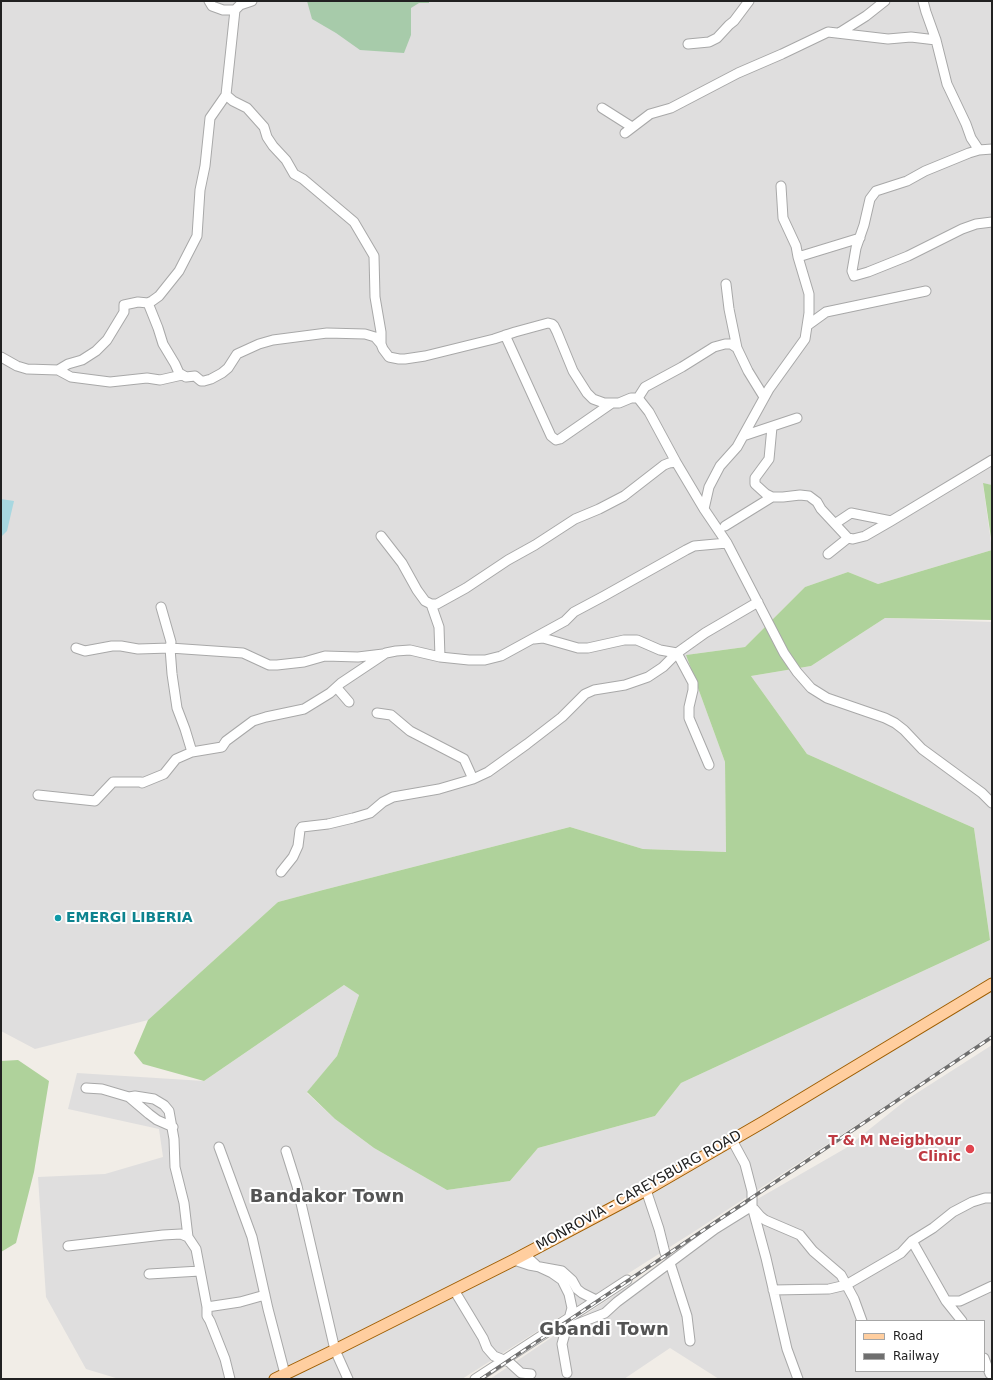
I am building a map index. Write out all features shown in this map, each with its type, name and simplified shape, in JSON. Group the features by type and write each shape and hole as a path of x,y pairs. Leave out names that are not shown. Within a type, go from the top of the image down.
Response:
{"main road":[{"name":"MONROVIA - CAREYSBURG ROAD","path":"275,1379 514,1260 646,1190 691,1165 908,1036 992,984"}],"street":[{"path":"210,1 212,6 223,10 235,10"},
{"path":"58,370 68,364 82,360 96,351 107,340 124,312 124,305 138,302 148,303 159,296 179,271 197,236 200,190 205,166 210,118 226,95 235,10 240,5 252,1"},
{"path":"688,44 709,42 714,40 734,21 749,1"},
{"path":"923,1 936,40 947,85 966,124 971,138 979,150"},
{"path":"839,33 866,16 883,2"},
{"path":"602,108 628,130 650,114 671,108 738,73 782,54 824,33 831,32 888,39 911,37 936,40"},
{"path":"226,95 233,101 247,108 264,127 267,137 286,160 294,174 303,179 354,222 374,256 375,297 381,332 381,344 389,357 405,359 425,356 548,323 554,326 573,371 587,393 598,401 612,403 619,403 631,398 638,398"},
{"path":"992,149 979,150 925,171 907,181 876,191 870,199 868,212 853,263 852,270 854,276 908,256 976,224 992,222"},
{"path":"704,509 709,487 717,471 737,447 777,376 806,339 809,294 796,246 783,218 781,186"},
{"path":"798,257 860,238"},
{"path":"726,284 729,309 737,348 748,371 764,397"},
{"path":"808,325 826,312 926,291"},
{"path":"148,303 163,344 179,373 182,375"},
{"path":"1,356 22,368 58,370 71,377 110,382 146,378 160,380 182,375 190,377 195,376 204,381 222,373 228,368 238,354 259,344 273,340 327,333 346,333 371,335 381,344"},
{"path":"505,335 551,436 556,440 560,440 612,403"},
{"path":"638,398 646,387 682,368 714,347 731,344 737,348"},
{"path":"638,398 649,412 676,462 726,544 784,653 797,672 811,688 827,698 885,718 895,723 904,730 922,749 982,793 992,803"},
{"path":"743,436 797,418"},
{"path":"772,427 769,459 755,478 755,484 766,494 772,496 809,496 817,502 821,509 836,523 848,538"},
{"path":"828,554 848,538 859,538 891,521 992,460"},
{"path":"381,536 402,563 417,590 426,601 431,604 437,604 466,588 575,519 624,496 664,465 676,462"},
{"path":"725,526 772,496"},
{"path":"836,523 851,513 891,521"},
{"path":"76,648 85,652 112,646 138,649 170,648 243,653 268,664 278,665 304,662 325,656 358,657 410,650 440,657 485,660 501,656 539,637 565,621 574,612 694,546 726,544"},
{"path":"281,872 298,846 300,830 302,827 328,824 370,813 393,796 439,789 473,779 488,772 562,717 585,694 594,690 626,685 648,677 663,667 677,653 705,633 758,602"},
{"path":"431,604 439,627 440,657"},
{"path":"161,607 171,642 170,648 174,695 192,752"},
{"path":"539,637 578,648 588,648 624,640 637,640 660,650 677,653"},
{"path":"38,795 95,801 113,782 141,782 164,774 176,759 192,752 222,747 226,741 253,721 304,709 337,688 341,683 386,653"},
{"path":"677,653 693,683 689,707 689,718 709,765"},
{"path":"337,688 349,702"},
{"path":"377,713 390,716 410,731 464,760 473,779"},
{"path":"86,1088 102,1089 129,1097 156,1120 173,1127"},
{"path":"129,1097 135,1096 154,1099 170,1111 173,1127 175,1168 184,1203 188,1237 196,1249 207,1307 206,1316 210,1321 225,1359 230,1379"},
{"path":"732,1140 745,1164 752,1191 752,1206 788,1349 798,1379"},
{"path":"219,1147 252,1237 285,1374"},
{"path":"286,1151 297,1186 335,1350 348,1379"},
{"path":"646,1190 665,1253"},
{"path":"773,1290 829,1289 846,1285 901,1253 912,1241 961,1207 985,1198 992,1198"},
{"path":"567,1328 604,1313 715,1229 752,1206"},
{"path":"752,1206 760,1216 804,1238 813,1251 841,1275 854,1299 862,1320"},
{"path":"68,1246 163,1235 181,1234 188,1237"},
{"path":"912,1241 946,1301 961,1320"},
{"path":"524,1254 537,1266 552,1273 562,1280 573,1305 562,1344 567,1373"},
{"path":"514,1260 529,1265 562,1271 568,1276 577,1289 596,1300"},
{"path":"670,1263 687,1316 690,1340"},
{"path":"149,1274 200,1271"},
{"path":"475,1379 627,1280"},
{"path":"946,1301 960,1300 992,1286"},
{"path":"454,1290 487,1348 494,1356 514,1366 521,1373 530,1374"},
{"path":"207,1307 240,1302 265,1295"},
{"path":"985,1361 990,1374"}],"shaded area":[{"path":"1,1 992,1 992,485 983,484 992,550 878,584 848,572 805,587 745,647 686,655 725,762 726,852 643,849 570,827 278,902 148,1020 35,1049 1,1031"},
{"path":"885,618 992,622 992,1036 695,1231 462,1379 119,1379 86,1369 46,1297 38,1177 105,1174 163,1157 159,1129 68,1109 77,1073 204,1081 344,985 359,995 337,1056 307,1093 335,1119 374,1148 447,1190 510,1181 538,1148 655,1116 681,1083 990,940 974,828 807,754 751,676 811,666"},
{"path":"992,1045 992,1379 719,1379 670,1348 624,1379 490,1379 754,1201 846,1148 906,1100"}],"green space":[{"path":"307,1 429,1 429,3 419,3 411,8 411,35 404,53 360,50 336,33 312,19"},
{"path":"983,483 992,485 992,545"},
{"path":"992,550 992,620 885,618 811,666 751,676 807,754 974,828 990,940 681,1083 655,1116 538,1148 510,1181 447,1190 374,1148 335,1119 307,1092 337,1056 359,995 344,985 204,1081 143,1064 134,1053 148,1020 278,902 570,827 643,849 726,852 725,762 686,655 745,647 805,587 848,572 878,584"},
{"path":"18,1060 49,1081 34,1172 16,1243 1,1252 1,1061"}],"water":[{"path":"1,499 14,501 7,531 1,537"}],"railway":[{"path":"481,1379 992,1037"}],"place":[{"name":"EMERGI LIBERIA","path":"58,918"},
{"name":"T & M Neigbhour Clinic","path":"970,1149"}],"district":[{"name":"Bandakor Town","path":"327,1197"},
{"name":"Gbandi Town","path":"604,1330"}]}
